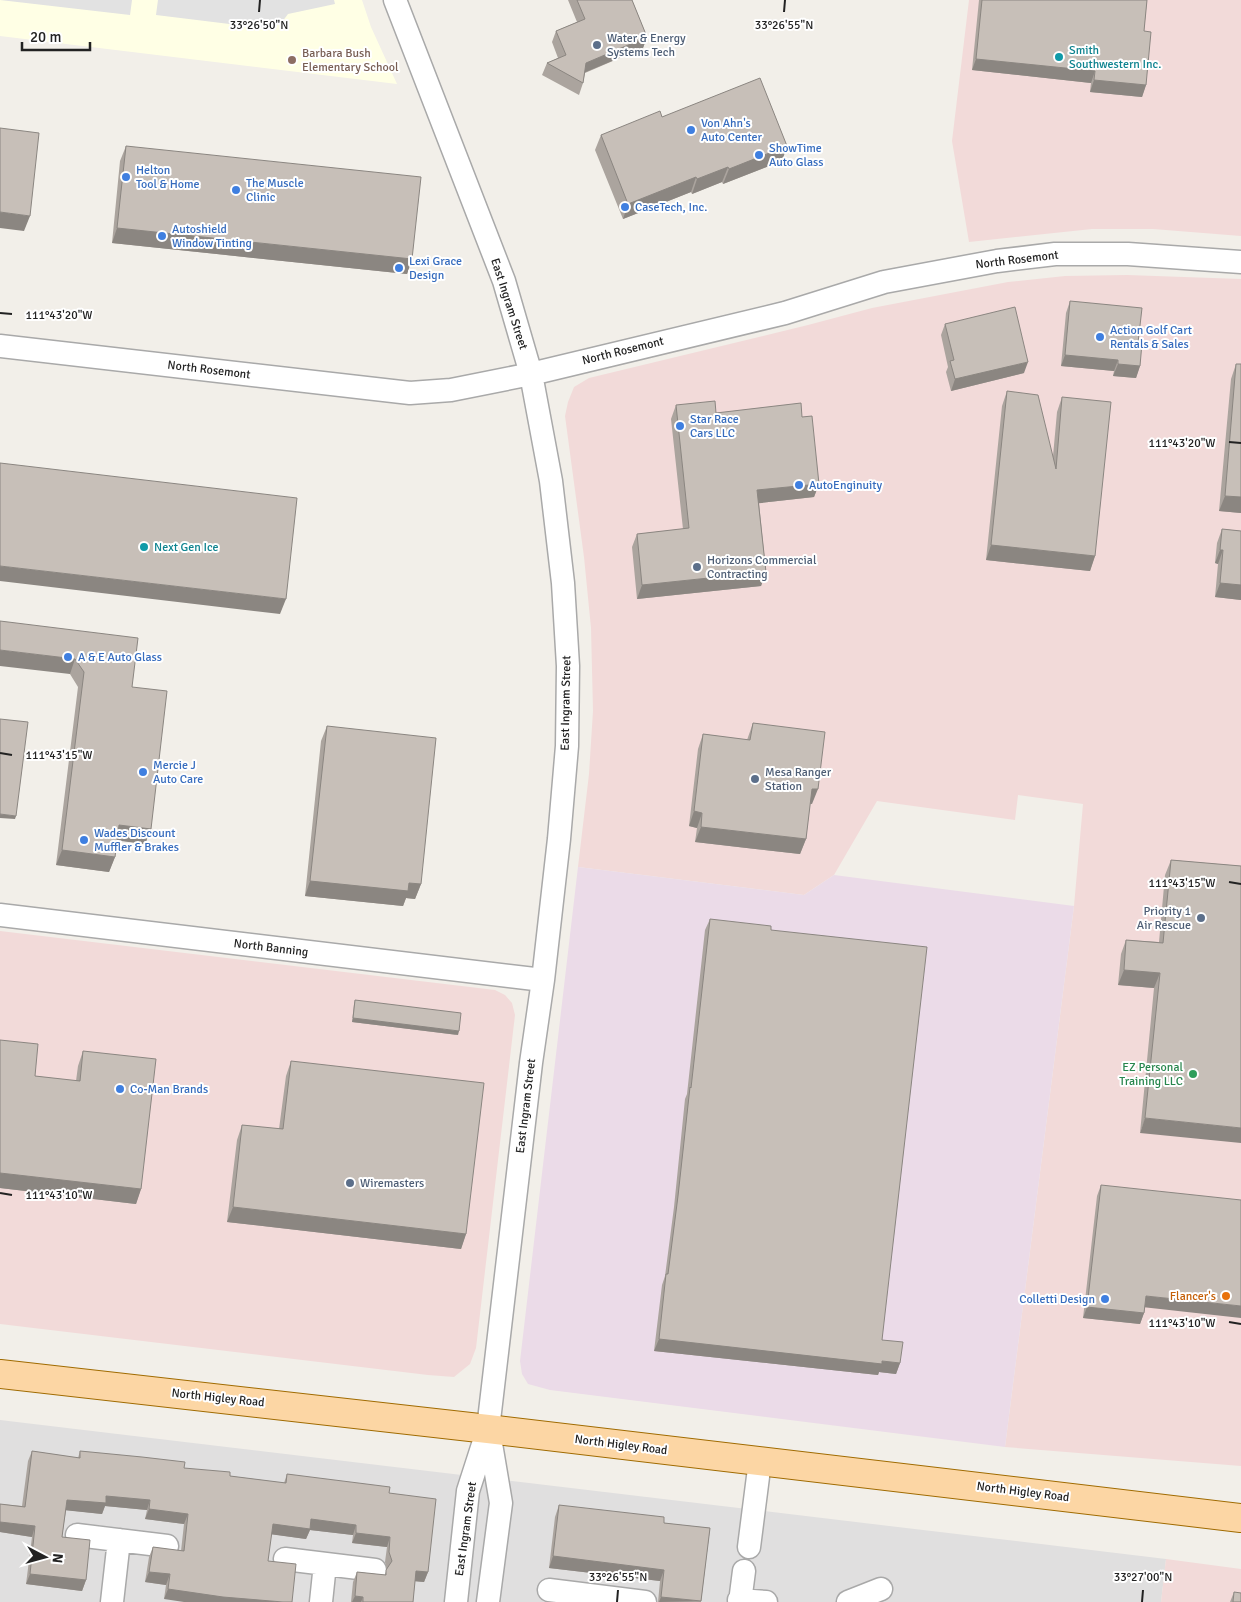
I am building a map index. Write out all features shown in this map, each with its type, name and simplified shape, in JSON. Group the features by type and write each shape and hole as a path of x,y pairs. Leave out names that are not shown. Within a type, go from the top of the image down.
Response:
{"main road":[{"name":"North Higley Road","path":"0,1374 488,1429 1241,1518"}],"street":[{"name":"East Ingram Street","path":"395,0 504,281 531,374 552,481 564,583 568,666 567,746 559,839 488,1429 468,1491 456,1602"},
{"name":"North Rosemont","path":"0,346 410,393 451,390 531,374 785,312 884,282 997,261 1055,254 1128,254 1241,262"},
{"name":"North Banning","path":"0,915 542,980"},
{"name":"East Ingram Street","path":"488,1429 501,1503 488,1602"},
{"path":"749,1547 760,1461"},
{"path":"77,1535 167,1546"},
{"path":"112,1602 119,1540"},
{"path":"285,1559 376,1570"},
{"path":"321,1602 325,1564"},
{"path":"459,1570 492,1574"},
{"path":"744,1571 739,1601 766,1602"},
{"path":"848,1602 881,1589"},
{"path":"550,1590 597,1599 645,1602"}],"shaded area":[{"name":"Barbara Bush Elementary School","path":"0,0 362,0 371,27 397,84 0,36"},
{"path":"0,0 132,0 130,15"},
{"path":"158,0 334,0 335,4 288,14 282,22 271,29 156,15"},
{"path":"969,0 1241,0 1241,236 1153,229 1092,229 969,242 952,141"},
{"path":"1127,275 1241,279 1241,1466 1005,1447 1074,906 1083,804 1018,795 1015,820 877,801 834,875 804,895 578,867 589,774 593,711 591,628 584,557 565,416 574,387 589,378 872,308 1008,282 1065,276"},
{"path":"578,867 804,895 834,875 1074,906 1005,1447 550,1390 528,1384 522,1374 520,1361"},
{"path":"0,931 495,990 505,995 512,1003 515,1015 476,1348 470,1364 454,1377 428,1375 0,1324"},
{"path":"0,1420 1166,1559 1161,1602 0,1602"},
{"path":"1166,1559 1241,1569 1241,1602 1161,1602"}],"building":[{"name":"Water & Energy Systems Tech","path":"577,0 632,0 647,37 586,63 583,83 547,63 566,55 556,31 585,19"},
{"name":"Smith Southwestern Inc.","path":"982,0 1147,0 1144,31 1151,32 1146,85 1094,80 1095,71 976,59"},
{"path":"760,78 787,146 729,169 728,167 697,179 696,177 628,204 601,135 660,111 662,117"},
{"path":"0,128 39,133 30,216 0,212"},
{"path":"126,146 421,177 412,259 117,228"},
{"name":"Action Golf Cart Rentals & Sales","path":"1070,301 1142,308 1138,343 1142,343 1140,366 1118,364 1118,360 1065,355"},
{"path":"1015,307 1028,362 955,379 950,361 954,360 945,324"},
{"path":"1236,364 1241,364 1241,497 1225,496"},
{"path":"1007,391 1038,395 1056,469 1062,397 1111,402 1095,556 991,545"},
{"path":"715,401 716,413 801,403 802,417 812,416 819,484 757,490 766,572 642,585 637,534 689,528 676,405"},
{"name":"Next Gen Ice","path":"0,463 297,498 286,599 0,566"},
{"path":"1222,529 1241,531 1241,585 1220,583 1223,550 1220,550"},
{"path":"0,621 138,638 132,687 167,691 151,829 119,825 115,857 62,850 84,672 75,659 0,650"},
{"path":"0,719 28,722 16,816 0,814"},
{"name":"Mesa Ranger Station","path":"753,723 825,732 818,789 812,789 806,839 701,827 702,813 694,811 703,734 750,740"},
{"path":"327,726 436,738 421,884 409,883 408,891 310,881"},
{"path":"1171,860 1241,866 1241,1128 1145,1118 1160,973 1124,970 1126,940 1163,943"},
{"path":"710,919 771,926 771,930 927,947 882,1340 903,1342 900,1363 882,1361 882,1364 659,1339 666,1274 668,1274 678,1196"},
{"path":"355,1000 461,1013 459,1031 353,1018"},
{"path":"0,1040 38,1044 35,1076 80,1081 83,1051 156,1059 141,1189 0,1173"},
{"name":"Wiremasters","path":"291,1061 484,1083 466,1234 233,1207 242,1125 283,1129"},
{"path":"1101,1185 1241,1200 1241,1306 1146,1296 1144,1313 1087,1307"},
{"path":"32,1451 80,1458 80,1451 185,1462 184,1468 230,1472 230,1476 286,1483 287,1474 390,1487 389,1493 436,1499 428,1572 416,1571 413,1602 363,1602 363,1597 355,1596 357,1572 386,1575 386,1570 392,1561 389,1552 390,1537 356,1533 356,1525 311,1519 310,1529 273,1524 268,1561 296,1564 292,1602 223,1597 168,1589 170,1574 149,1572 153,1547 184,1551 188,1514 149,1509 150,1500 106,1496 106,1503 67,1500 62,1537 90,1540 86,1580 30,1574 35,1526 0,1522 0,1504 25,1507"},
{"path":"559,1505 664,1517 664,1523 710,1528 701,1601 661,1597 664,1570 553,1556"},
{"path":"1234,1592 1241,1593 1241,1602 1233,1602"}],"place":[{"name":"Water & Energy Systems Tech","path":"597,45"},
{"name":"Smith Southwestern Inc.","path":"1059,57"},
{"name":"Barbara Bush Elementary School","path":"292,60"},
{"name":"Von Ahn's Auto Center","path":"691,130"},
{"name":"ShowTime Auto Glass","path":"759,155"},
{"name":"Helton Tool & Home","path":"126,177"},
{"name":"The Muscle Clinic","path":"236,190"},
{"name":"CaseTech, Inc.","path":"625,207"},
{"name":"Autoshield Window Tinting","path":"162,236"},
{"name":"Lexi Grace Design","path":"399,268"},
{"name":"Action Golf Cart Rentals & Sales","path":"1100,337"},
{"name":"Star Race Cars LLC","path":"680,426"},
{"name":"AutoEnginuity","path":"799,485"},
{"name":"Next Gen Ice","path":"144,547"},
{"name":"Horizons Commercial Contracting","path":"697,567"},
{"name":"A & E Auto Glass","path":"68,657"},
{"name":"Mercie J Auto Care","path":"143,772"},
{"name":"Mesa Ranger Station","path":"755,779"},
{"name":"Wades Discount Muffler & Brakes","path":"84,840"},
{"name":"Priority 1 Air Rescue","path":"1201,918"},
{"name":"EZ Personal Training LLC","path":"1193,1074"},
{"name":"Co-Man Brands","path":"120,1089"},
{"name":"Wiremasters","path":"350,1183"},
{"name":"Flancer's","path":"1226,1296"},
{"name":"Colletti Design","path":"1105,1299"}]}
